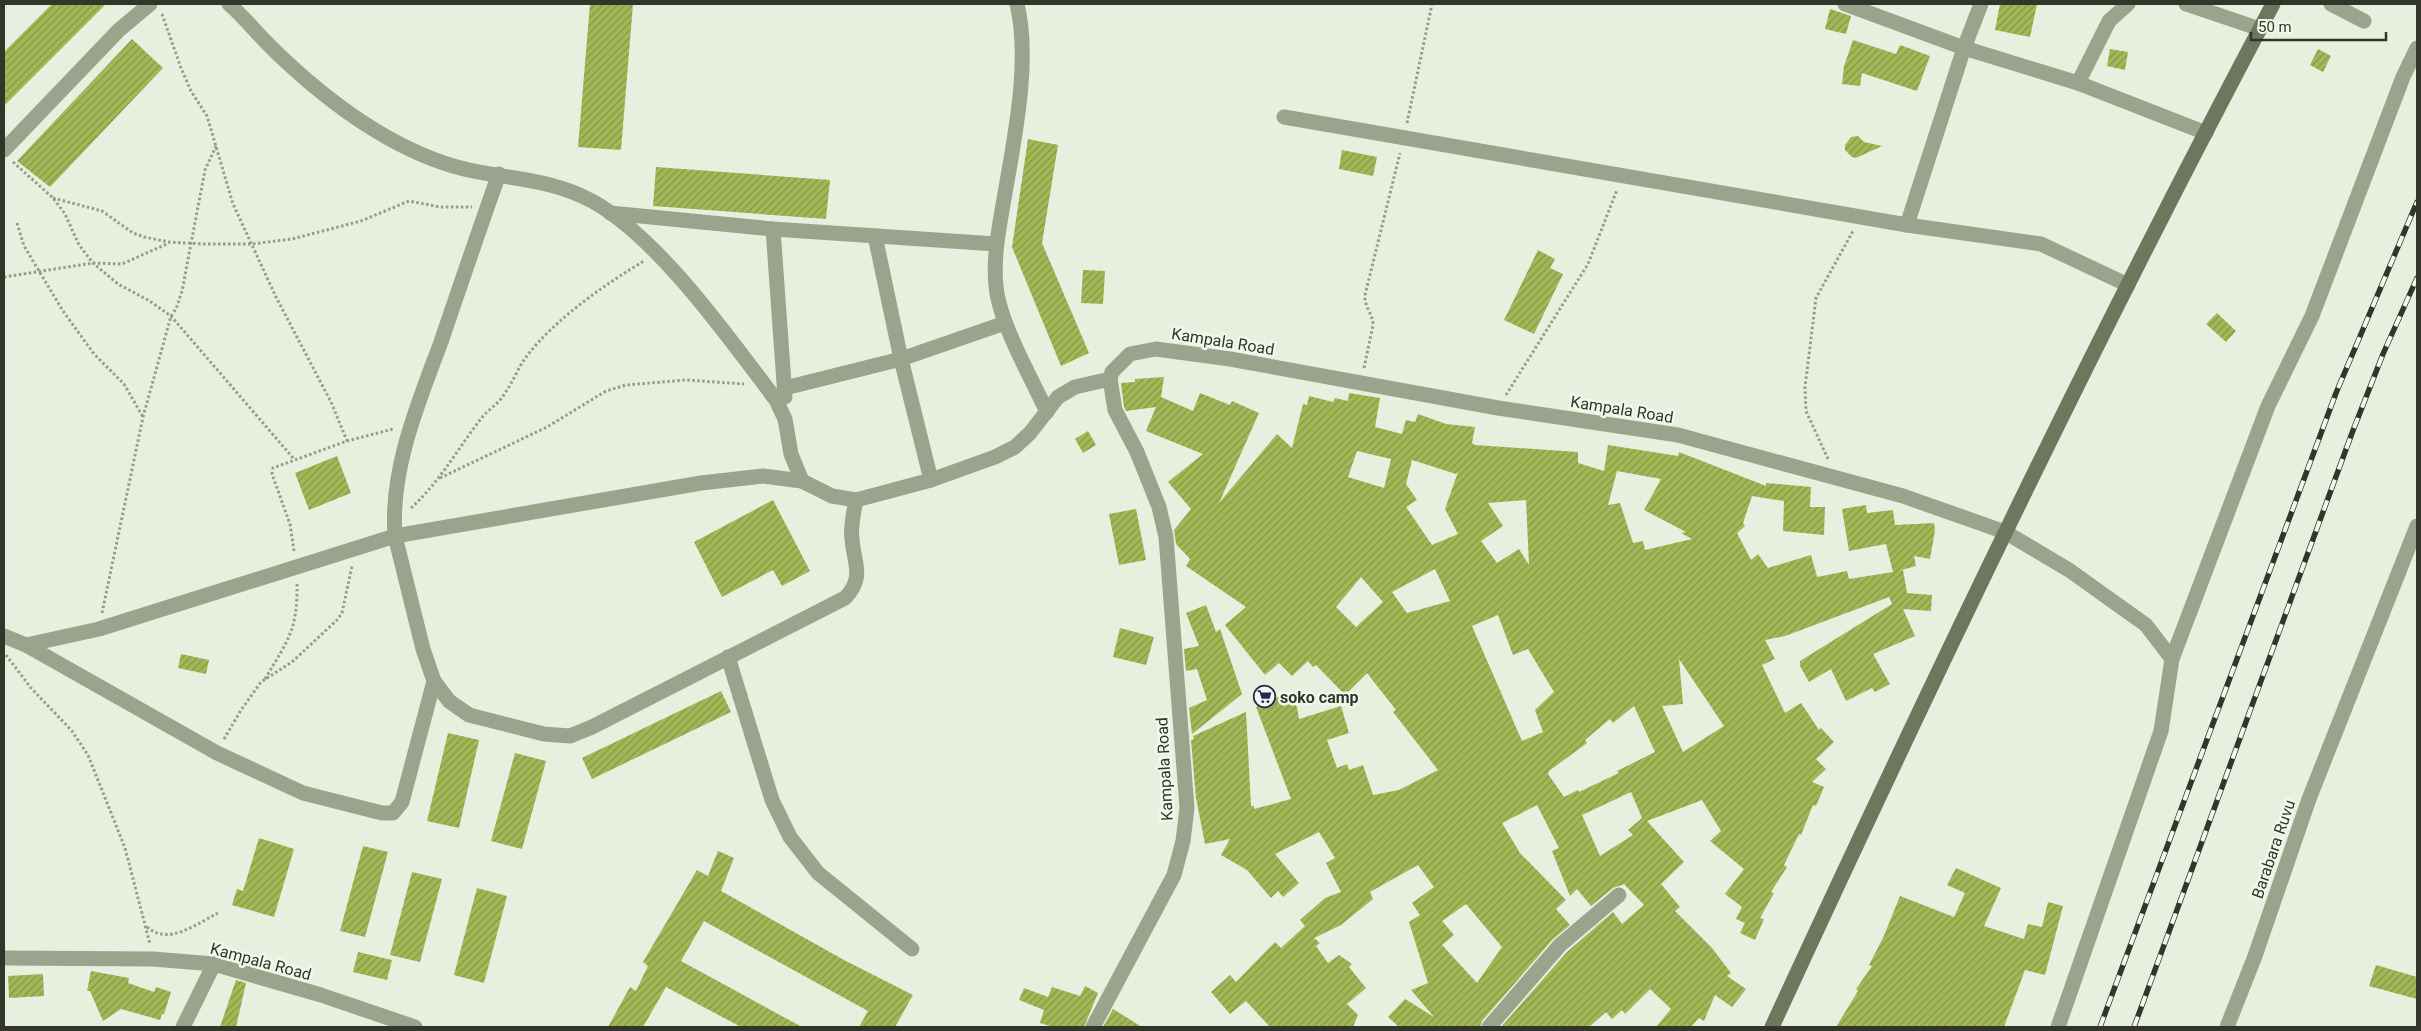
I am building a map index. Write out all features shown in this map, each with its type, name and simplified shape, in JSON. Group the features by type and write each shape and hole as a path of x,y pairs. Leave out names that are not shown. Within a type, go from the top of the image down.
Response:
{"main road":[{"path":"1772,1027 2005,532 2128,285 2273,4"}],"street":[{"path":"229,4 304,78 330,99 394,142 453,166 561,187 592,201 610,213 657,254 710,316 765,386 785,419"},
{"path":"1017,4 1023,48 1014,143 996,244 996,287 1006,323 1047,412"},
{"path":"1845,4 1964,48 2078,83 2206,132"},
{"path":"1907,225 1964,48 1981,4"},
{"path":"2078,83 2109,21 2128,4"},
{"path":"2186,4 2260,29"},
{"path":"2331,4 2364,21"},
{"path":"6,154 119,30 156,8"},
{"path":"2058,1027 2161,731 2172,659 2268,406 2312,316 2403,77 2417,48"},
{"path":"1284,117 1907,225 2041,244 2128,285"},
{"path":"499,174 410,424 398,482 394,530 422,649 434,681 449,701 469,715 544,734 570,736 846,598 853,590 858,577 851,538 856,500"},
{"path":"610,213 772,229 996,244"},
{"path":"772,229 785,388 785,419 791,454 802,481"},
{"path":"875,236 901,359 931,480"},
{"path":"785,388 901,359 1006,323"},
{"name":"Kampala Road","path":"1093,1027 1174,875 1183,841 1187,808 1166,537 1159,507 1137,452 1115,410 1110,379 1112,372 1130,354 1156,348 1230,359 1498,408 1678,435 1903,496 2005,532 2069,570 2146,626 2172,659"},
{"path":"26,645 99,629 356,548 394,530 701,483 763,476 802,481 832,496 856,500 931,480 995,457 1015,447 1030,433 1058,397 1074,386 1110,379"},
{"name":"Barabara Ruvu","path":"2227,1027 2255,956 2309,800 2417,526"},
{"path":"4,636 26,645 217,753 303,793 382,813 393,812 402,802 434,681"},
{"path":"728,657 772,800 790,837 818,873 912,949"},
{"path":"1489,1027 1560,945 1618,895"},
{"name":"Kampala Road","path":"4,958 153,959 214,964 321,995 415,1027"},
{"path":"183,1027 214,964"}],"path":[{"path":"1361,384 1373,325 1365,304 1365,295 1404,139 1432,4"},
{"path":"156,8 180,68 191,91 207,116 233,204 276,297 331,402 347,441"},
{"path":"99,629 143,417 171,316 176,309 182,291 205,170 216,146"},
{"path":"6,154 53,198 65,214 79,245 93,263 118,284 148,300 171,316 294,460"},
{"path":"1498,408 1588,264 1622,175"},
{"path":"53,198 102,211 133,233 169,242 252,244 292,239 336,229 409,201 456,209 489,201"},
{"path":"1837,478 1806,412 1805,387 1816,298 1861,216"},
{"path":"17,223 24,246 78,334 124,384 143,417"},
{"path":"4,277 93,263 122,264 169,242"},
{"path":"394,530 440,479 484,416 504,396 526,358 556,326 614,279 657,254"},
{"path":"440,479 547,427 606,392 626,385 686,380 765,386"},
{"path":"266,679 293,632 298,610 296,567 290,524 271,471 279,464 347,441 410,424"},
{"path":"217,753 254,689 292,662 342,613 356,548"},
{"path":"4,652 31,688 72,731 88,755 125,848 153,959"},
{"path":"146,926 160,935 169,936 218,913"}],"building":[{"path":"52,4 106,4 4,106 4,52"},
{"path":"590,4 633,4 621,150 578,147"},
{"path":"2000,4 2037,4 2030,37 1995,30"},
{"path":"1830,9 1851,16 1846,34 1825,29"},
{"path":"132,39 163,68 50,187 17,161"},
{"path":"1853,40 1896,54 1900,45 1930,56 1917,91 1862,73 1860,86 1842,84 1844,66"},
{"path":"2110,49 2128,52 2125,70 2107,66"},
{"path":"2318,49 2331,56 2323,72 2310,65"},
{"path":"1858,136 1864,142 1882,146 1856,158 1852,157 1845,150 1845,145 1851,137"},
{"path":"1028,139 1058,145 1042,243 1089,353 1061,366 1012,247"},
{"path":"1342,150 1377,157 1373,176 1339,169"},
{"path":"656,167 830,180 826,219 653,206"},
{"path":"1538,250 1555,259 1550,268 1563,274 1534,334 1504,320"},
{"path":"1083,270 1105,271 1103,304 1081,303"},
{"path":"2217,313 2236,331 2226,342 2206,324"},
{"path":"1164,377 1161,397 1193,411 1200,393 1230,405 1232,401 1259,413 1219,503 1277,434 1292,448 1303,404 1307,405 1309,396 1333,402 1335,398 1348,401 1349,393 1380,398 1375,427 1402,434 1406,420 1415,422 1418,414 1446,424 1475,427 1472,443 1475,445 1578,452 1578,463 1604,471 1608,445 1678,456 1679,452 1766,486 1766,483 1811,487 1810,507 1825,507 1824,535 1783,531 1784,501 1752,496 1743,523 1745,526 1737,533 1751,560 1758,554 1768,568 1811,555 1817,577 1847,571 1849,579 1893,572 1886,544 1849,551 1842,509 1866,505 1867,513 1893,510 1895,525 1934,523 1935,530 1930,559 1914,556 1916,566 1898,571 1903,570 1907,593 1932,595 1931,611 1903,609 1915,636 1873,654 1890,684 1875,692 1872,688 1846,701 1831,669 1809,682 1800,666 1800,661 1892,604 1889,597 1785,636 1765,640 1775,659 1762,665 1785,713 1801,703 1819,730 1821,728 1834,742 1816,759 1826,769 1812,782 1824,787 1816,806 1813,805 1801,835 1799,834 1784,865 1787,867 1771,892 1774,893 1760,918 1764,919 1755,940 1740,933 1745,923 1736,919 1742,907 1725,894 1744,869 1710,841 1721,831 1702,800 1647,821 1684,862 1661,884 1680,907 1675,911 1712,948 1731,973 1727,976 1746,989 1732,1007 1715,995 1704,1021 1699,1018 1691,1027 1656,1027 1671,1009 1650,989 1625,1014 1622,1010 1612,1019 1606,1012 1589,1027 1501,1027 1567,952 1613,912 1622,924 1644,905 1624,884 1613,888 1591,906 1577,889 1570,896 1552,851 1559,848 1537,805 1502,823 1520,853 1566,900 1556,909 1570,925 1553,939 1482,1021 1480,1027 1399,1027 1388,1017 1405,999 1434,1017 1411,990 1428,983 1409,922 1420,915 1412,903 1434,887 1418,865 1370,892 1373,899 1341,925 1314,938 1320,943 1316,946 1328,963 1339,955 1352,964 1349,967 1366,988 1347,1004 1358,1015 1353,1027 1270,1027 1246,1001 1230,1014 1211,992 1230,975 1236,982 1275,942 1281,948 1305,926 1300,920 1325,898 1341,892 1326,863 1335,858 1319,832 1275,854 1299,883 1283,897 1278,891 1271,898 1247,870 1221,855 1230,839 1205,844 1196,798 1191,740 1194,739 1193,736 1246,712 1251,806 1254,806 1254,809 1291,799 1256,707 1286,693 1297,707 1299,719 1341,706 1349,733 1327,740 1337,768 1347,764 1349,770 1363,765 1373,795 1399,790 1438,770 1393,712 1396,710 1367,673 1345,695 1316,665 1313,667 1308,661 1292,676 1279,663 1265,675 1225,625 1246,607 1186,566 1190,559 1176,544 1174,530 1191,509 1168,482 1203,454 1146,431 1156,407 1126,411 1121,383 1135,382 1135,379","holes":["1357,451 1391,459 1384,488 1348,477","1412,460 1456,474 1458,472 1445,509 1458,534 1432,545 1406,507 1417,500 1406,484","1617,471 1661,479 1644,510 1686,532 1681,533 1692,539 1645,550 1643,541 1633,543 1620,503 1608,505","1526,500 1529,565 1519,549 1497,563 1481,541 1503,526 1488,503","1435,569 1450,601 1407,613 1392,592","1361,577 1383,602 1356,627 1336,607","1498,615 1513,655 1528,649 1554,692 1535,710 1543,732 1522,741 1472,626","1679,659 1724,726 1683,752 1662,706 1683,704","1634,706 1655,752 1617,771 1619,773 1564,797 1548,774 1549,771 1587,743 1585,740 1610,719 1613,723","1631,792 1642,818 1628,830 1633,835 1600,856 1582,815","1466,904 1502,947 1477,983 1442,945 1454,935 1442,921"]},
{"path":"1088,431 1096,445 1083,453 1075,439"},
{"path":"337,456 351,493 309,510 295,473"},
{"path":"773,500 810,571 782,586 773,570 722,597 694,542"},
{"path":"1136,509 1146,560 1119,565 1109,514"},
{"path":"1206,605 1216,632 1220,629 1242,694 1192,734 1189,708 1207,700 1197,669 1186,671 1184,649 1199,646 1186,613"},
{"path":"1120,628 1154,637 1146,665 1113,657"},
{"path":"181,654 209,660 206,674 178,668"},
{"path":"721,691 731,712 592,779 582,758"},
{"path":"448,733 479,740 459,828 427,821"},
{"path":"515,753 546,761 522,849 491,841"},
{"path":"259,838 294,849 274,917 232,905 237,889 243,891"},
{"path":"363,846 388,852 365,937 340,931"},
{"path":"718,851 734,858 721,891 844,960 913,995 895,1027 859,1027 868,1011 704,921 681,961 802,1027 741,1027 666,987 643,1027 608,1027 630,987 636,991 648,966 643,962 697,870 708,876"},
{"path":"1956,868 2001,888 1984,926 2024,939 2028,924 2042,927 2048,902 2063,906 2045,975 2025,970 2004,1027 1836,1027 1858,991 1856,989 1872,966 1869,965 1883,938 1900,896 1954,917 1965,893 1947,885"},
{"path":"412,872 442,879 420,962 390,955"},
{"path":"477,888 507,896 484,983 454,975"},
{"path":"358,952 392,960 387,980 353,972"},
{"path":"2376,965 2417,977 2417,999 2369,986"},
{"path":"91,971 129,978 128,983 154,992 156,987 171,992 164,1014 162,1014 160,1020 121,1009 103,1021 90,991 87,991"},
{"path":"43,974 44,996 9,998 8,976"},
{"path":"236,980 246,983 236,1027 220,1027"},
{"path":"1085,986 1098,993 1084,1027 1053,1027 1040,1023 1044,1010 1019,1000 1024,988 1048,997 1052,987 1080,996"},
{"path":"1113,1009 1142,1027 1103,1027"}],"railway":[{"path":"2100,1027 2336,393 2417,202"},
{"path":"2134,1027 2352,433 2383,354 2417,278"}],"place":[{"name":"soko camp","path":"1264,697"}]}
